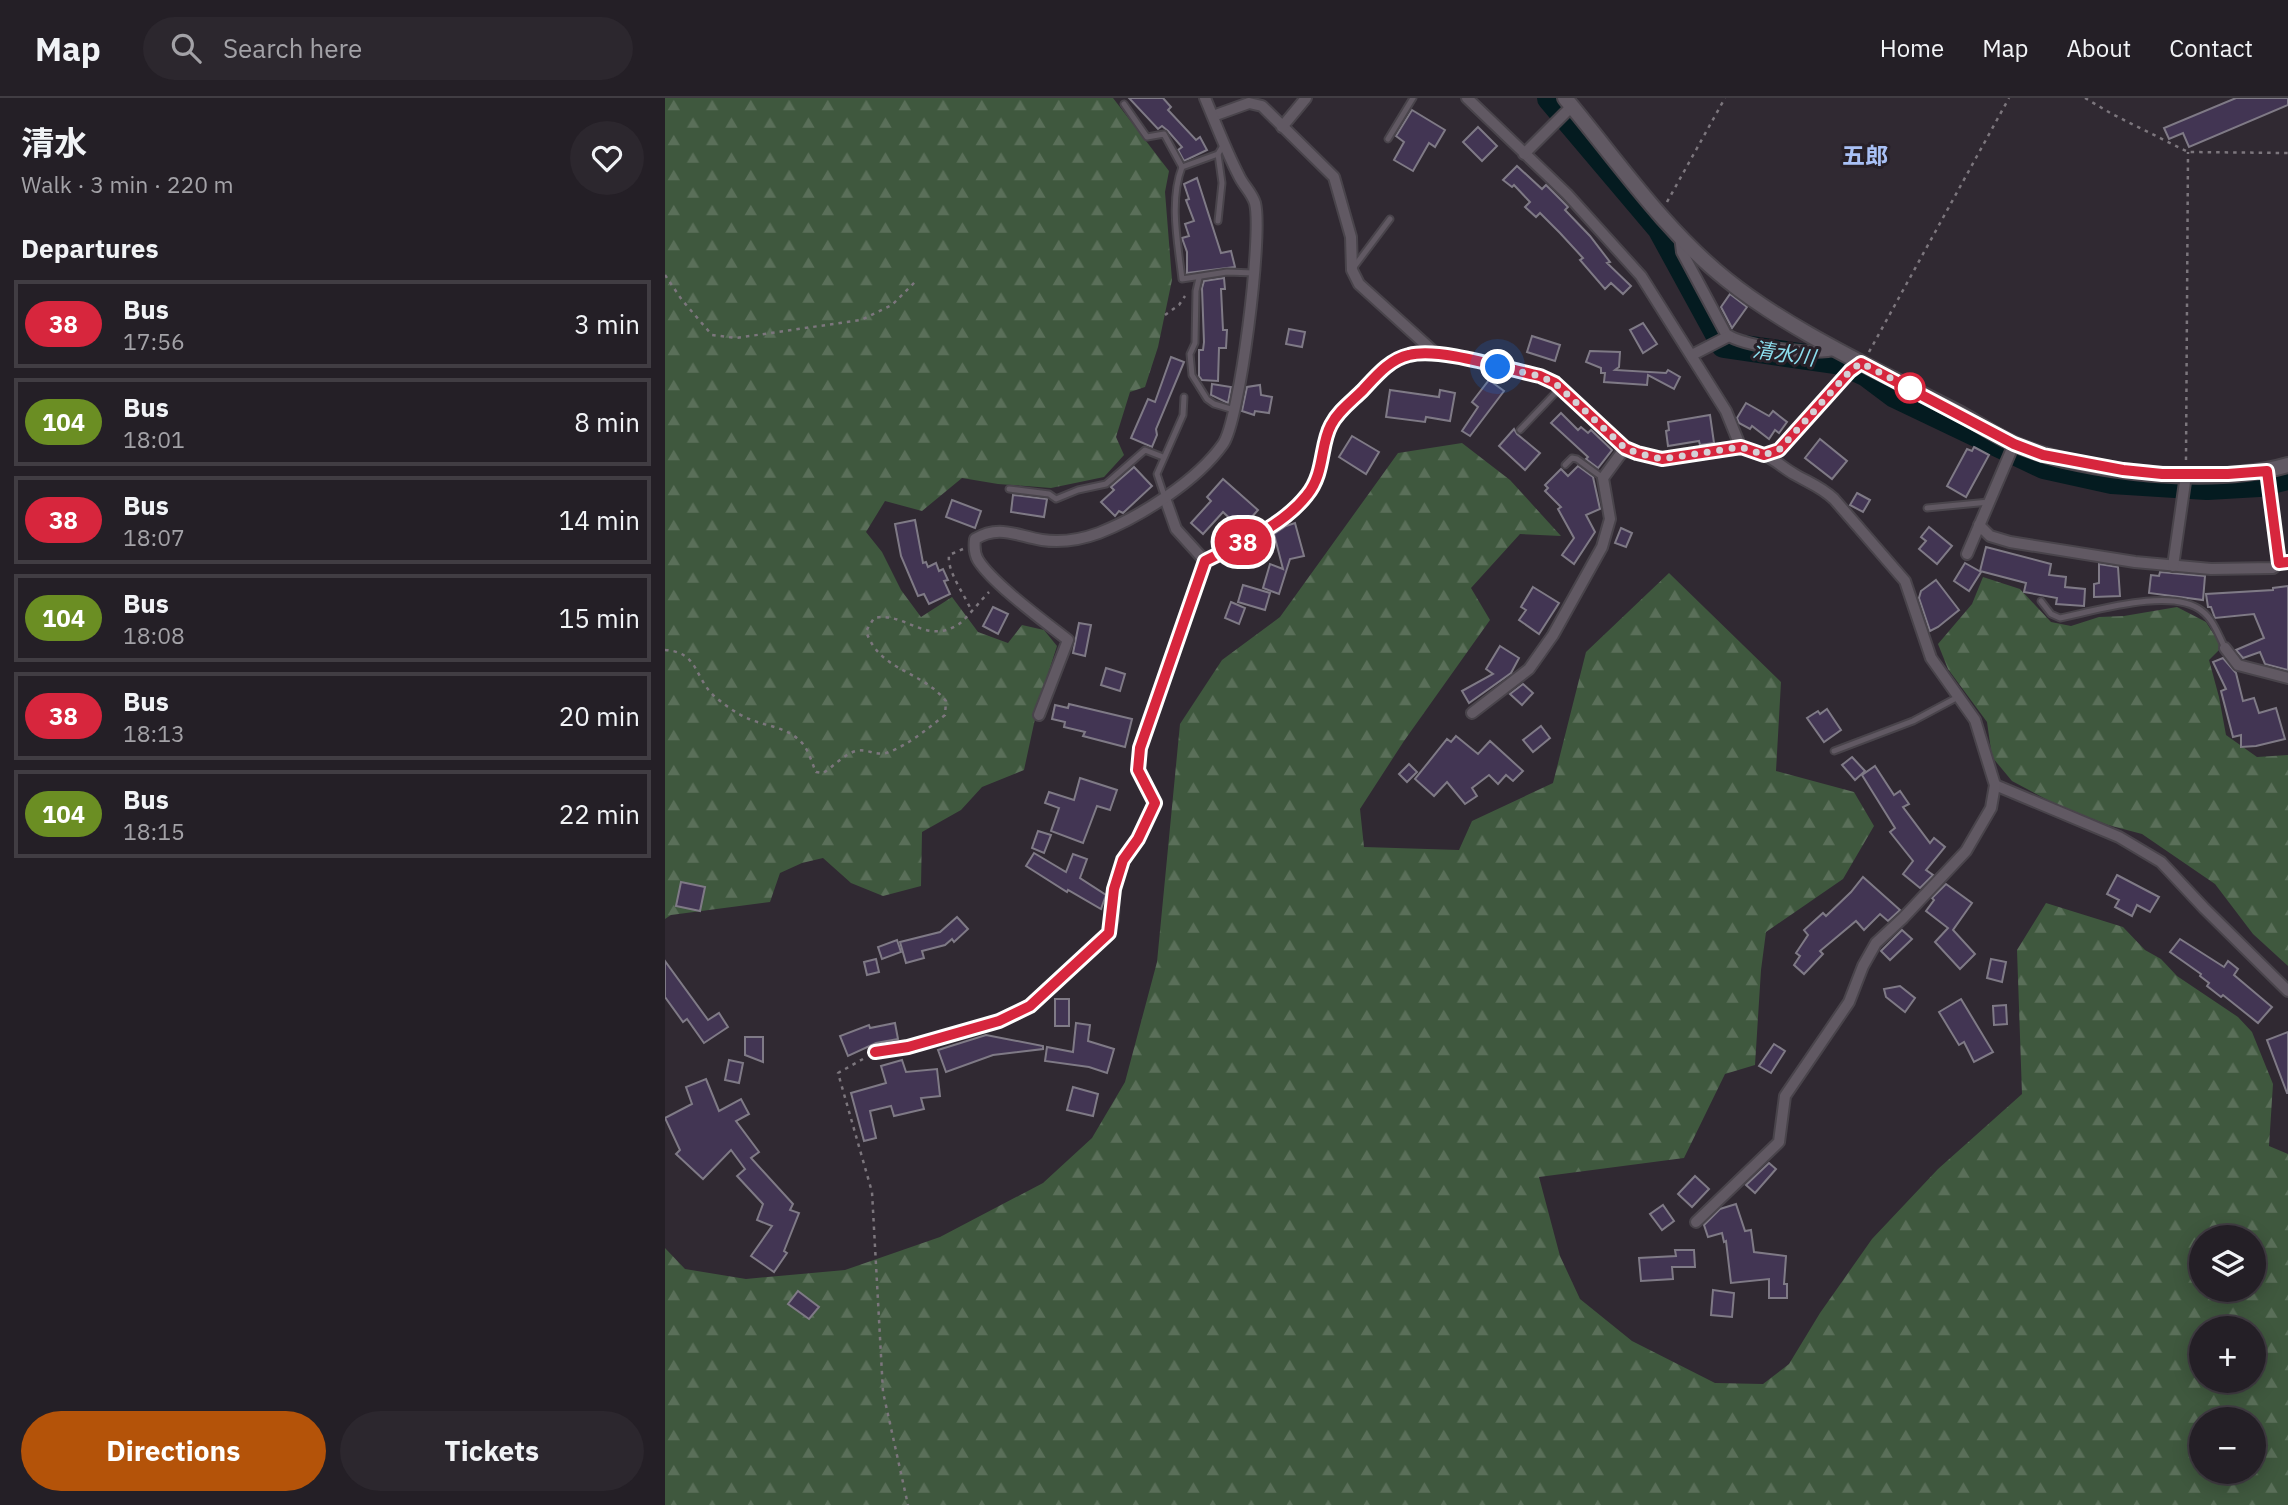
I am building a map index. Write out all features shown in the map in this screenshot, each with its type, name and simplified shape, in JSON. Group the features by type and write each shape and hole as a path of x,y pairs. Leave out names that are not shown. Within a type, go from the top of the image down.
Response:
{"street":[{"path":"1039,715 1068,640 999,582 977,559 975,539 995,531 1011,531 1041,540 1078,540 1138,514 1165,498 1196,472 1224,443 1233,421 1250,314 1258,223 1254,200 1221,149 1213,116 1205,98"},
{"path":"1282,127 1306,98"},
{"path":"1467,98 1618,248 1641,276 1726,411 1741,447"},
{"path":"1524,154 1568,102 1660,214 1726,279 1762,304 1861,363 2014,444 2043,455 2101,466 2186,475 2267,471 2288,465"},
{"path":"1213,116 1249,103 1262,106 1334,177 1351,237 1352,270 1359,284 1434,352"},
{"path":"1679,235 1682,252 1729,336 1734,340 1776,349 1829,352 1837,349"},
{"path":"1692,355 1729,336"},
{"path":"875,1052 908,1047 999,1021 1030,1006 1109,933 1114,889 1123,860 1138,839 1155,803 1138,770 1140,748 1205,561 1262,532 1286,515 1308,494 1323,464 1329,427 1338,413 1385,367 1407,355 1434,352 1540,376 1560,388 1625,448 1662,459 1741,447 1777,460 1793,474 1822,488 1905,581 1931,658 1975,720 1995,785 1991,808 1966,851 1876,943 1863,966 1849,1002 1785,1096 1779,1142 1696,1222"},
{"path":"1764,455 1779,450 1850,371 1861,363"},
{"path":"1967,554 2014,444"},
{"path":"1472,713 1529,669 1559,624 1602,547 1610,519 1603,478 1625,448"},
{"path":"1979,525 1990,536 2010,542 2094,557 2211,569 2273,568 2283,562 2267,471"},
{"path":"2173,566 2186,475"},
{"path":"1165,498 1176,529 1205,561"},
{"path":"2225,648 2238,665 2288,678"},
{"path":"1995,785 2119,837 2161,862 2288,991"}],"lane":[{"path":"1388,139 1413,98"},
{"path":"1124,104 1147,136 1164,134 1182,167"},
{"path":"1218,222 1222,183 1221,149 1182,167 1177,180 1176,221 1182,279 1227,272 1254,273"},
{"path":"1352,270 1390,219"},
{"path":"1199,278 1196,291 1195,344 1190,354 1192,375 1214,404 1234,410"},
{"path":"1520,430 1560,388"},
{"path":"1165,498 1157,474 1183,415 1184,397"},
{"path":"1009,489 1049,494 1056,499 1078,490 1107,484 1145,450 1163,457"},
{"path":"1565,466 1572,458 1577,459 1603,478"},
{"path":"1927,508 1989,502"},
{"path":"2041,601 2051,614 2060,618 2128,604 2163,601 2186,603 2203,611 2225,648"},
{"path":"1834,751 1913,721 1958,697"}],"path":[{"path":"1660,214 1725,98"},
{"path":"1861,363 1926,251 2009,98"},
{"path":"2085,98 2188,152 2288,153"},
{"path":"2186,475 2188,152"},
{"path":"665,275 712,335 736,338 861,320 892,305 915,282"},
{"path":"1165,315 1179,304 1199,278"},
{"path":"971,610 964,591 948,564 949,555 957,550 974,548"},
{"path":"665,650 678,651 691,660 712,694 735,711 750,719 785,730 800,740 816,772 823,774 854,752 886,754 920,736 945,715 946,701 938,690 880,656 871,645 866,631 874,618 887,616 937,633 961,623 999,582"},
{"path":"875,1052 838,1073 872,1192 883,1392 908,1505"}],"green space":[{"path":"665,98 1113,98 1169,171 1165,192 1172,280 1158,347 1145,387 1130,392 1116,437 1124,455 1104,477 1051,488 962,478 922,511 885,501 866,532 882,552 901,590 921,617 952,597 978,632 1008,643 1022,625 1044,630 1057,646 1038,705 1024,770 982,787 961,810 922,832 921,886 883,896 851,883 823,858 802,863 780,873 770,902 671,915 665,919"},
{"path":"1462,443 1510,480 1561,536 1520,534 1471,588 1490,620 1404,741 1360,809 1364,847 1459,850 1472,821 1553,783 1586,652 1669,573 1781,682 1776,771 1854,792 1874,826 1843,879 1766,932 1755,1065 1725,1074 1684,1158 1539,1177 1560,1256 1580,1299 1632,1341 1715,1383 1763,1384 1789,1364 1820,1313 1872,1239 1938,1169 2022,1094 2017,950 2046,903 2123,927 2145,950 2161,959 2177,976 2238,1017 2252,1032 2273,1084 2269,1146 2288,1154 2288,1505 665,1505 665,1248 685,1269 746,1279 845,1270 940,1237 1043,1183 1092,1138 1125,1082 1157,962 1180,724 1222,660 1280,617 1398,453"},
{"path":"1983,577 2020,589 2051,622 2071,626 2099,617 2124,616 2177,607 2206,622 2222,647 2209,660 2226,735 2257,757 2288,755 2288,966 2253,934 2215,884 2142,834 2108,825 2055,804 2012,781 1992,757 1987,722 1948,669 1938,644 1972,604"}],"building":[{"path":"1129,98 1163,98 1171,107 1168,110 1196,140 1200,137 1207,150 1184,161 1178,150 1182,147 1162,126 1158,129"},
{"path":"2236,98 2288,98 2288,105 2189,147 2183,133 2169,139 2164,128"},
{"path":"1412,110 1445,130 1435,147 1429,143 1413,171 1394,160 1404,142 1396,136"},
{"path":"1478,127 1497,146 1482,161 1463,142"},
{"path":"1517,166 1542,189 1546,185 1568,207 1565,210 1590,236 1610,262 1607,263 1631,286 1623,294 1611,283 1605,289 1580,260 1583,258 1560,233 1540,213 1536,217 1525,207 1530,202 1514,185 1512,187 1503,180"},
{"path":"1197,178 1221,253 1231,251 1235,267 1187,273 1187,252 1182,238 1189,236 1185,224 1194,221 1186,200 1189,199 1184,184"},
{"path":"1224,278 1225,289 1221,289 1223,330 1227,330 1226,348 1219,348 1218,381 1202,380 1199,376 1199,350 1203,350 1204,342 1202,288 1204,281"},
{"path":"1730,294 1747,307 1732,328 1721,307"},
{"path":"1643,323 1657,344 1643,353 1630,330"},
{"path":"1289,329 1305,332 1302,347 1286,344"},
{"path":"1532,336 1560,345 1555,361 1527,352"},
{"path":"1590,351 1620,352 1619,367 1615,370 1666,373 1668,370 1680,377 1674,389 1648,375 1647,385 1604,382 1605,373 1601,373 1601,368 1586,362"},
{"path":"1171,357 1184,362 1156,429 1157,435 1152,447 1131,438 1148,399 1155,402"},
{"path":"1489,380 1504,391 1470,436 1462,431 1478,407 1472,402"},
{"path":"1212,384 1231,387 1228,403 1211,395"},
{"path":"1260,385 1261,395 1272,397 1269,413 1255,411 1254,415 1242,411 1247,387"},
{"path":"1390,390 1439,397 1440,390 1455,393 1450,421 1426,417 1425,422 1386,417"},
{"path":"1746,403 1769,416 1773,411 1787,422 1779,433 1775,430 1769,439 1752,426 1750,429 1739,423 1737,418"},
{"path":"1561,413 1578,430 1581,427 1588,433 1591,430 1612,450 1598,468 1551,423"},
{"path":"1710,415 1714,443 1700,445 1699,441 1668,446 1668,422"},
{"path":"1514,429 1540,453 1525,470 1499,446"},
{"path":"1352,436 1379,452 1366,474 1339,457"},
{"path":"1820,439 1847,461 1832,479 1805,458"},
{"path":"1974,447 1989,455 1966,497 1947,486 1967,449 1972,451"},
{"path":"1578,466 1593,477 1600,509 1586,515 1595,532 1574,564 1562,555 1574,538 1558,509 1561,507 1545,491 1548,488 1545,485 1561,469 1568,476"},
{"path":"1134,467 1152,486 1123,513 1119,511 1115,516 1101,502 1114,490 1111,487"},
{"path":"1223,479 1258,510 1241,529 1223,512 1203,534 1191,523 1211,501 1207,497"},
{"path":"1857,493 1870,500 1863,512 1850,505"},
{"path":"1013,495 1047,499 1044,517 1011,512"},
{"path":"952,500 981,511 975,528 946,517"},
{"path":"915,520 923,563 926,562 928,567 936,563 939,571 943,569 948,580 944,581 950,594 929,604 924,594 918,596 901,556 895,524"},
{"path":"1295,523 1304,556 1290,559 1279,594 1263,588 1270,564 1283,569 1274,534"},
{"path":"1929,527 1952,546 1937,564 1919,549 1926,541 1921,537"},
{"path":"1621,528 1632,533 1626,547 1615,543"},
{"path":"1986,547 2051,564 2049,575 2066,577 2065,587 2085,589 2084,606 2056,604 2057,598 2024,592 2026,583 1980,571"},
{"path":"1965,563 1981,572 1969,591 1954,581"},
{"path":"2099,564 2118,567 2120,596 2094,597 2094,584 2099,583"},
{"path":"2160,572 2205,576 2203,600 2149,593 2151,575 2159,576"},
{"path":"1936,580 1959,610 1930,631 1919,598 1921,591"},
{"path":"1243,585 1270,593 1265,610 1238,602"},
{"path":"2288,586 2288,670 2265,664 2260,652 2243,658 2236,650 2264,638 2254,614 2215,618 2211,607 2208,607 2206,594 2273,590"},
{"path":"1533,587 1559,603 1539,634 1519,620 1526,610 1521,607"},
{"path":"1231,602 1245,608 1239,624 1225,618"},
{"path":"993,607 1008,614 998,634 983,626"},
{"path":"1079,623 1091,625 1085,656 1073,653"},
{"path":"1500,646 1519,658 1511,673 1469,703 1462,691 1493,674 1486,669"},
{"path":"2223,658 2236,673 2243,701 2254,698 2259,713 2276,708 2285,739 2241,747 2241,735 2233,737 2221,691 2226,689 2213,662"},
{"path":"1106,668 1125,674 1120,691 1101,685"},
{"path":"1523,684 1533,693 1522,705 1510,694"},
{"path":"1069,704 1132,719 1125,747 1083,736 1085,732 1064,727 1065,722 1052,719 1055,705 1068,708"},
{"path":"1827,709 1841,730 1824,742 1807,718"},
{"path":"1541,726 1550,738 1533,752 1523,740"},
{"path":"1456,736 1478,754 1490,741 1523,771 1513,781 1506,775 1498,784 1489,775 1472,788 1477,796 1465,804 1447,782 1434,796 1415,779 1447,739 1451,742"},
{"path":"1852,757 1865,771 1855,780 1842,765"},
{"path":"1409,764 1417,772 1407,782 1399,774"},
{"path":"1875,766 1894,795 1900,791 1909,804 1903,807 1930,843 1934,838 1945,847 1926,870 1933,875 1920,888 1903,874 1913,861 1890,832 1895,828 1862,775"},
{"path":"1080,778 1117,790 1110,810 1097,806 1083,843 1051,831 1059,808 1045,803 1049,792 1074,800"},
{"path":"1038,831 1051,835 1044,853 1032,848"},
{"path":"1034,853 1066,872 1073,854 1087,859 1080,878 1106,895 1101,909 1068,890 1067,892 1026,866"},
{"path":"2117,875 2159,897 2150,912 2137,905 2132,916 2115,907 2119,900 2107,894"},
{"path":"1863,877 1900,910 1888,921 1880,914 1864,930 1856,921 1820,951 1823,954 1804,974 1794,965 1800,956 1796,953 1808,935 1804,930 1823,913 1826,916"},
{"path":"681,882 705,887 700,911 676,906"},
{"path":"1946,884 1972,903 1953,930 1975,954 1960,969 1935,942 1948,928 1926,911 1934,900 1932,898"},
{"path":"957,917 968,929 954,942 952,939 945,945 922,951 924,958 906,963 900,942 940,932"},
{"path":"1902,930 1912,939 1890,960 1881,951"},
{"path":"2180,939 2224,967 2228,961 2238,969 2234,975 2272,1007 2258,1023 2223,995 2221,997 2207,986 2209,983 2201,974 2170,952"},
{"path":"897,940 901,952 882,959 878,947"},
{"path":"876,959 879,972 867,975 864,962"},
{"path":"1991,959 2006,962 2002,982 1987,978"},
{"path":"665,961 708,1020 719,1013 728,1027 704,1043 687,1019 683,1022 665,997"},
{"path":"1900,986 1915,998 1905,1012 1886,997 1884,989"},
{"path":"1055,999 1069,999 1069,1026 1055,1026"},
{"path":"1961,999 1993,1052 1974,1062 1964,1042 1959,1045 1939,1012"},
{"path":"2006,1005 2007,1024 1994,1025 1993,1006"},
{"path":"895,1023 898,1039 876,1043 848,1056 840,1036 869,1025 870,1028"},
{"path":"1076,1023 1090,1025 1088,1041 1114,1049 1107,1073 1089,1067 1045,1061 1047,1047 1073,1052"},
{"path":"2288,1032 2288,1093 2287,1093 2267,1040"},
{"path":"986,1035 1043,1046 1043,1049 993,1055 946,1072 938,1050"},
{"path":"745,1037 763,1037 763,1062 745,1055"},
{"path":"1774,1044 1785,1051 1771,1073 1759,1066"},
{"path":"729,1060 743,1063 739,1083 725,1080"},
{"path":"902,1060 906,1072 937,1069 940,1096 921,1098 924,1109 894,1116 891,1106 870,1111 876,1138 864,1141 851,1093 886,1083 881,1066"},
{"path":"706,1079 719,1111 741,1099 749,1114 736,1121 759,1152 751,1158 793,1204 790,1210 799,1213 784,1251 787,1253 774,1272 751,1256 772,1226 757,1220 763,1204 737,1176 745,1169 731,1150 703,1179 676,1154 680,1150 665,1118 692,1104 686,1087"},
{"path":"1073,1087 1098,1094 1093,1116 1067,1110"},
{"path":"1769,1163 1776,1169 1755,1193 1746,1185"},
{"path":"1695,1176 1709,1189 1692,1207 1678,1194"},
{"path":"1736,1204 1745,1231 1751,1230 1754,1252 1786,1256 1784,1284 1787,1284 1787,1298 1769,1298 1769,1279 1731,1283 1726,1241 1724,1242 1722,1233 1708,1237 1704,1225 1720,1209"},
{"path":"1663,1205 1674,1221 1662,1230 1650,1214"},
{"path":"1675,1250 1694,1250 1695,1267 1672,1267 1673,1279 1641,1281 1639,1258 1676,1256"},
{"path":"1713,1290 1734,1293 1732,1317 1711,1315"},
{"path":"798,1291 819,1307 809,1319 788,1304"}],"waterway":[{"name":"清水川","path":"1550,98 1660,228 1724,345 1841,362 1867,374 1895,395 2044,466 2112,481 2207,487 2259,484 2288,477"}],"bus line":[{"name":"38","path":"875,1052 946,1037 999,1021 1030,1006 1109,933 1114,889 1123,860 1138,839 1155,803 1138,770 1143,736 1205,561 1262,532 1286,515 1308,494 1323,464 1329,427 1338,413 1385,367 1407,355 1434,352 1540,376 1555,383 1625,448 1662,459 1741,447 1764,455 1779,450 1850,371 1861,363 2014,444 2043,455 2123,470 2162,474 2267,471 2279,563 2288,562"}],"district":[{"name":"五郎","path":"1865,156"}],"route":[{"path":"1498,367 1540,376 1555,383 1625,448 1662,459 1741,447 1764,455 1779,450 1850,371 1861,363 1910,388"}]}
